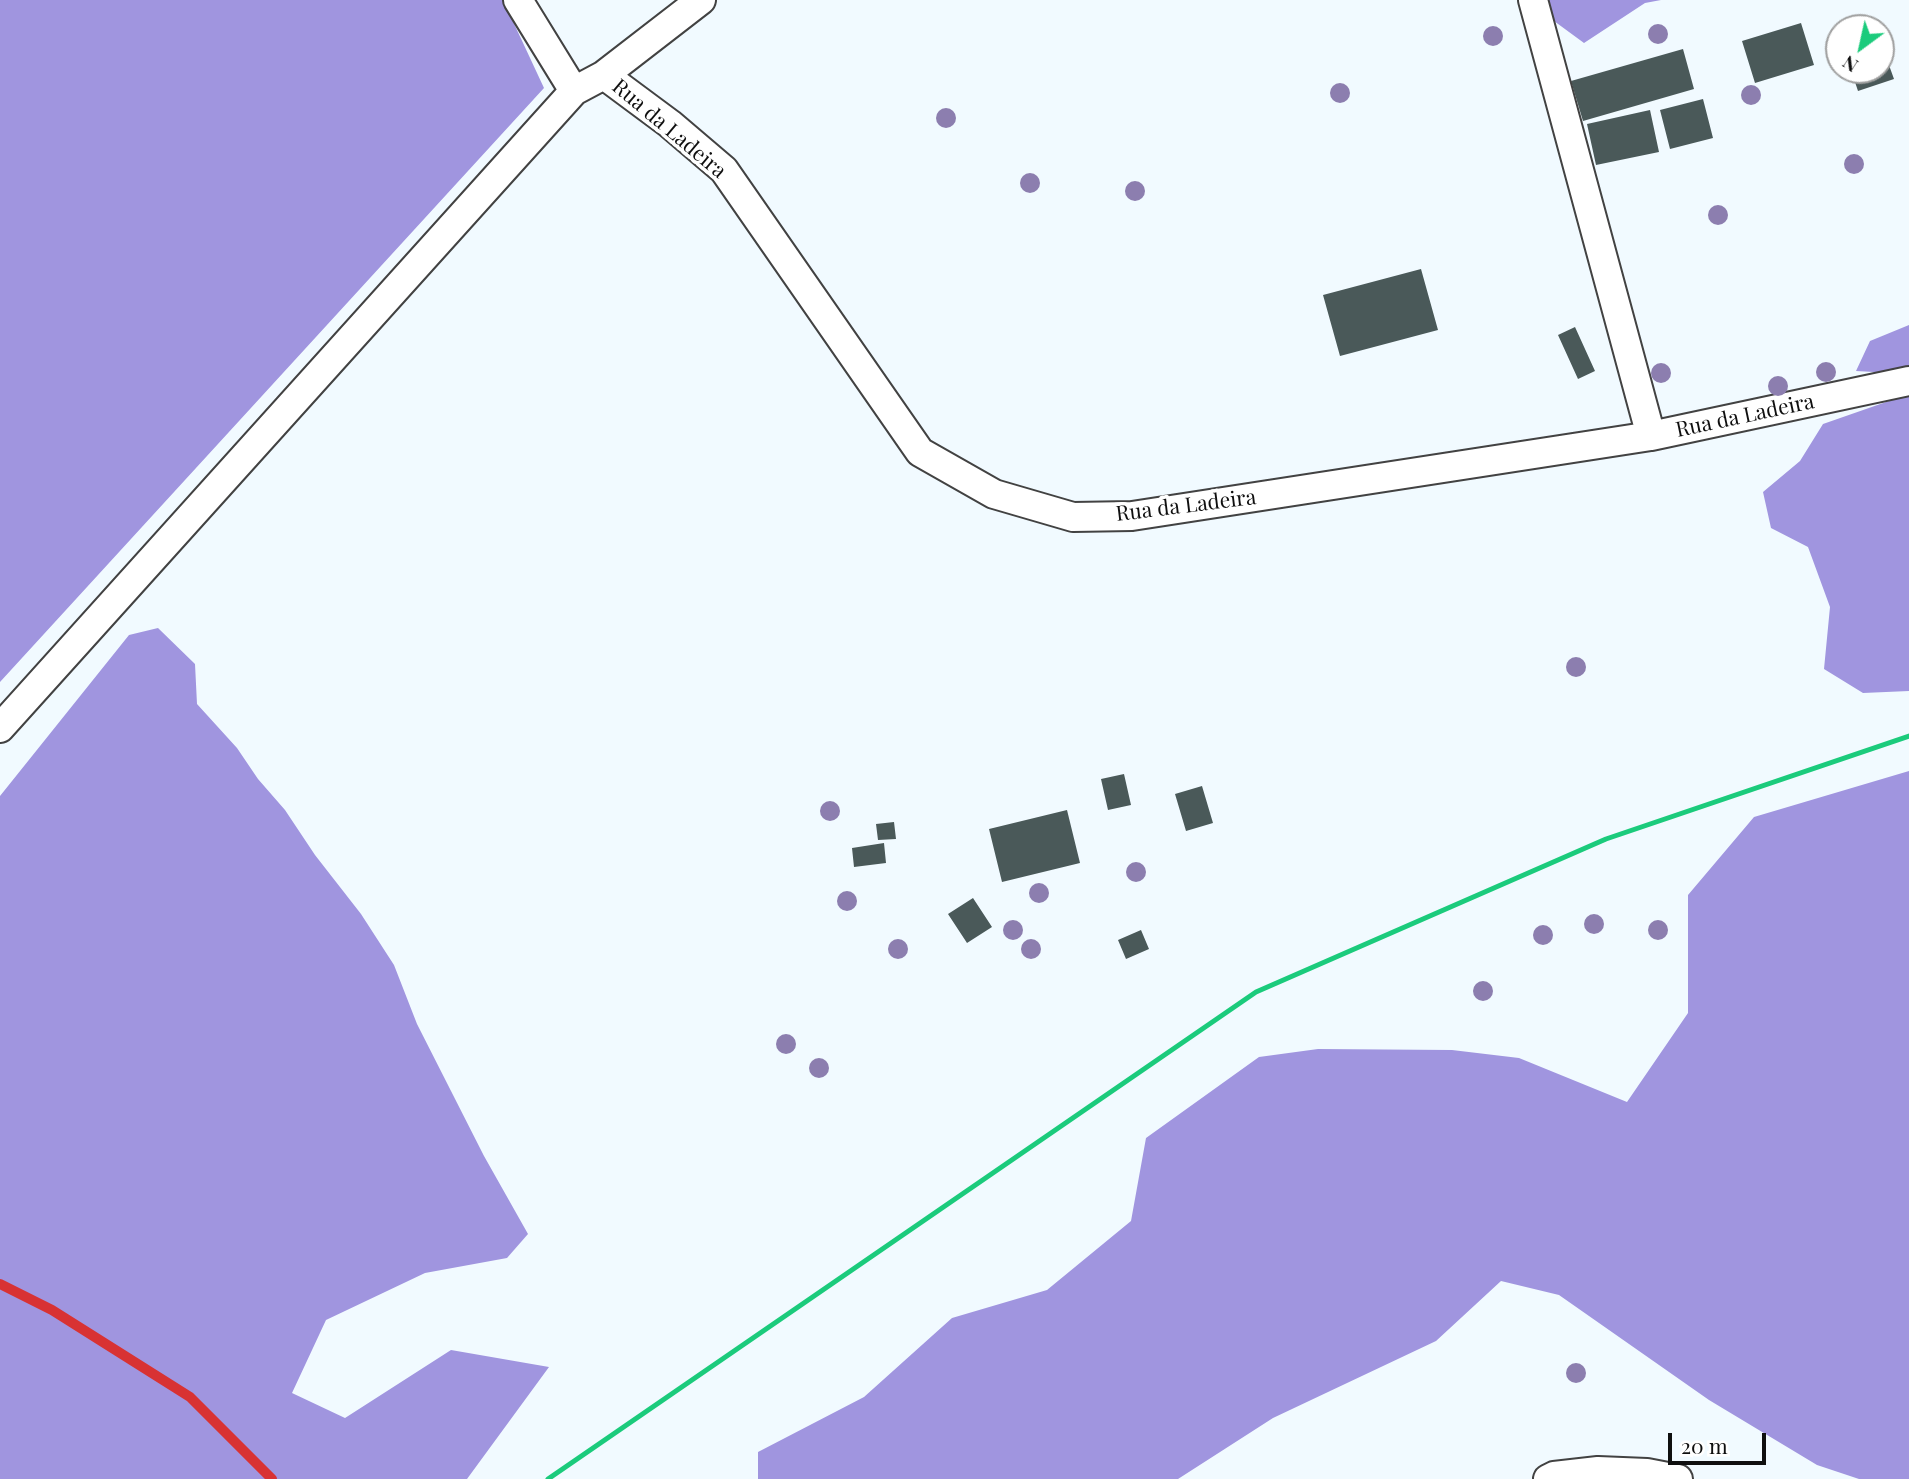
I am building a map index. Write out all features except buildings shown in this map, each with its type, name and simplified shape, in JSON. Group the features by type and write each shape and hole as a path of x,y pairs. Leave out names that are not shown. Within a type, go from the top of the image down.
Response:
{"street":[{"path":"518,0 574,91"},
{"path":"0,728 574,91 604,75 701,0"},
{"path":"1533,0 1651,436"},
{"name":"Rua da Ladeira","path":"604,75 670,124 724,170 920,452 994,494 1073,517 1132,516 1651,436 1909,381"},
{"path":"1548,1479 1598,1471 1678,1479"}],"shaded area":[{"path":"0,0 503,0 544,88 0,682"},
{"path":"1547,0 1661,0 1645,3 1584,43 1554,21"},
{"path":"1909,325 1909,367 1892,373 1856,371 1870,341"},
{"path":"1909,394 1909,691 1863,693 1824,669 1830,607 1808,547 1771,528 1763,492 1800,461 1823,424"},
{"path":"158,628 195,664 197,704 237,748 258,779 285,810 315,855 361,914 394,965 417,1024 484,1156 528,1234 507,1258 425,1273 326,1320 292,1393 345,1418 451,1350 549,1367 467,1479 0,1479 0,796 129,635"},
{"path":"1909,771 1909,1479 1859,1479 1817,1465 1709,1400 1559,1295 1501,1281 1436,1341 1273,1418 1178,1479 758,1479 758,1452 864,1397 952,1318 1047,1290 1131,1221 1146,1138 1259,1057 1318,1049 1452,1050 1519,1058 1627,1102 1688,1013 1688,895 1754,817"}],"waterway":[{"path":"0,1284 52,1310 190,1397 272,1479"}],"railway":[{"path":"548,1479 1256,992 1606,839 1909,736"}]}
